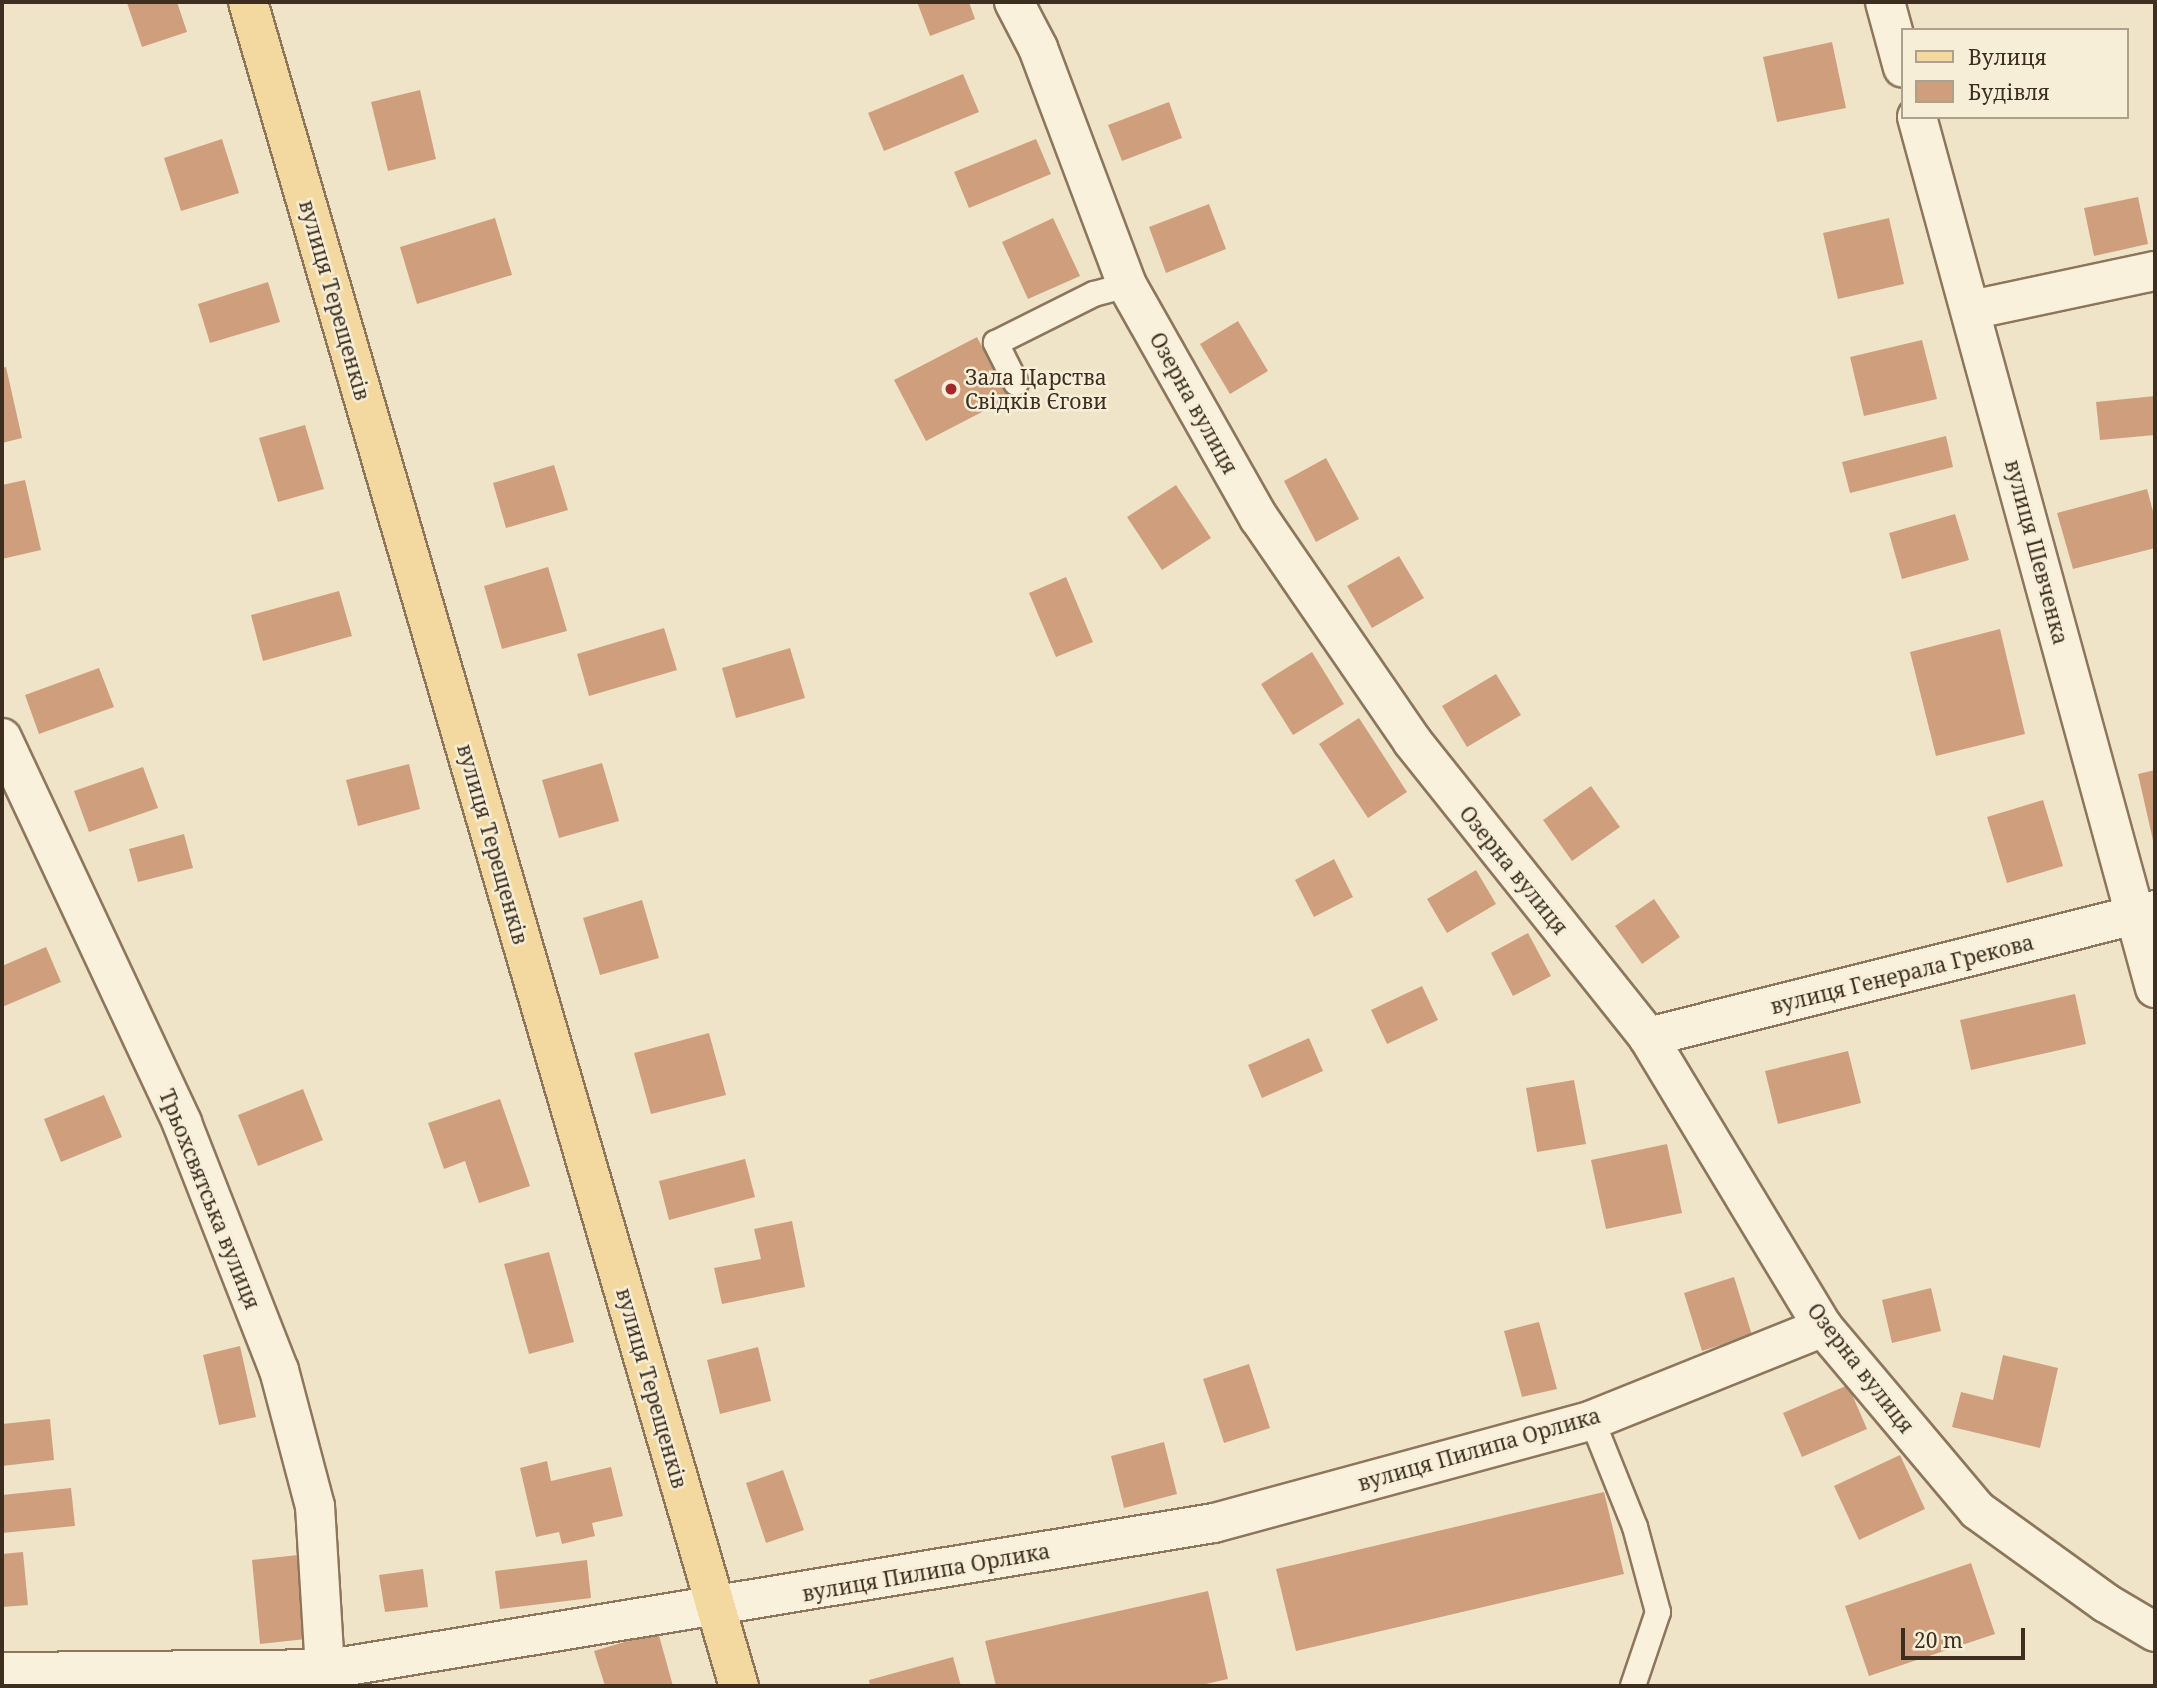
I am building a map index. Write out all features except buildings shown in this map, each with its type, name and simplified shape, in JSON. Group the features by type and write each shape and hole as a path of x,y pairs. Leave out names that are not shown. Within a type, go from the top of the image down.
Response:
{"main road":[{"name":"вулиця Терещенків","path":"248,2 739,1686"}],"street":[{"name":"Озерна вулиця","path":"1014,2 1038,48 1127,285 1259,518 1396,719 1648,1037 1823,1327 1978,1510 2106,1603 2155,1632"},
{"path":"1885,2 1902,64"},
{"name":"вулиця Шевченка","path":"1918,119 2145,913 2155,988"},
{"path":"1971,310 2155,271"},
{"name":"Трьохсвятська вулиця","path":"2,738 182,1123 279,1370 315,1506 328,1677"},
{"name":"вулиця Генерала Грекова","path":"1648,1037 2145,913"},
{"name":"вулиця Пилипа Орлика","path":"2,1672 328,1677 1214,1522 1592,1420 1823,1327"}],"lane":[{"path":"1016,383 996,343 1094,294 1127,285"},
{"path":"1592,1420 1635,1527 1658,1612 1633,1686"}],"place":[{"name":"Зала Царства Свідків Єгови","path":"951,389"}]}
